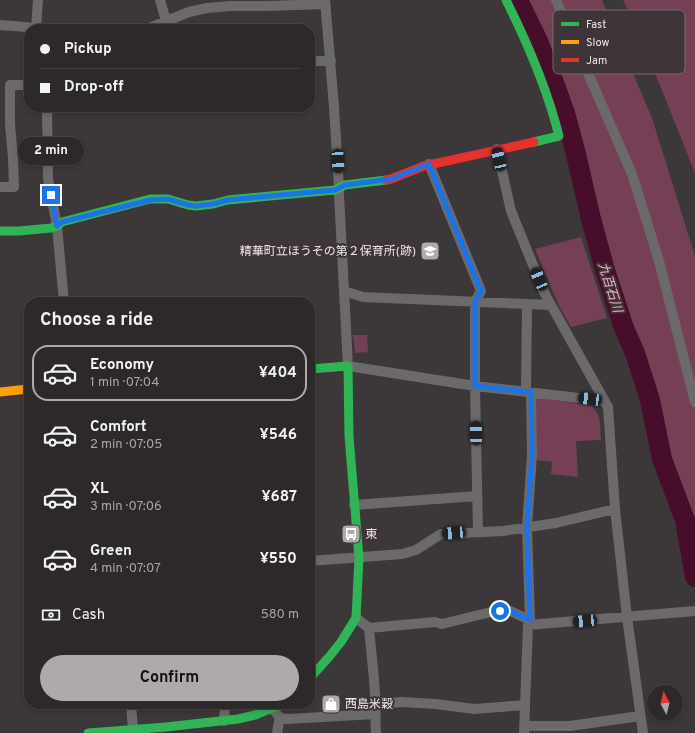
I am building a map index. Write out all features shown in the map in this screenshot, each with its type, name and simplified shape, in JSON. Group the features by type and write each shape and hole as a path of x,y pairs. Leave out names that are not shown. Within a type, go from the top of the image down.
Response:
{"street":[{"path":"36,24 38,0"},
{"path":"160,0 162,24"},
{"path":"0,231 51,228 62,222 150,200 168,199 196,206 228,200 335,190 345,185 391,179 429,164 559,136 542,78 506,0"},
{"path":"556,0 560,10"},
{"path":"164,24 189,12 208,8 325,2 331,61 339,188 350,436 359,558 356,618 329,658 315,673"},
{"path":"0,25 24,26"},
{"path":"315,61 331,61"},
{"path":"588,74 632,174 659,261 695,402"},
{"path":"0,187 14,187 10,124 10,85 24,86"},
{"path":"47,112 48,180 57,226 64,297"},
{"path":"0,124 10,124"},
{"path":"497,149 511,212 544,292 608,407 615,509 627,617 643,733"},
{"path":"429,164 481,291 475,302 478,531"},
{"path":"344,291 363,297 551,305"},
{"path":"527,305 532,455 527,527 529,623 524,729 570,726 640,716"},
{"path":"315,369 348,366 475,386 605,401"},
{"path":"0,392 24,390"},
{"path":"354,505 477,496"},
{"path":"315,561 402,554 416,550 441,534 478,531 503,531 556,523 615,509"},
{"path":"356,618 370,628 435,622 442,624 491,612 508,610 529,623 695,611"},
{"path":"370,628 376,733"},
{"path":"280,718 375,710 400,702 436,704 474,709 525,705"},
{"path":"127,731 130,709"},
{"path":"224,721 225,709"},
{"path":"88,733 166,728 224,721 246,717 270,709"},
{"path":"273,709 280,718"},
{"path":"277,733 280,718"}],"shaded area":[{"path":"524,0 602,0 606,10 553,10 553,69"},
{"path":"623,0 695,0 695,173 655,74 685,74 685,10 628,10"},
{"path":"555,74 633,74 652,118 695,256 695,541 685,506 666,457 657,412 650,387 621,308 598,230 575,135"},
{"path":"581,237 607,318 571,327 559,306 535,249"},
{"path":"353,335 367,335 368,352 355,353"},
{"path":"535,397 592,406 597,413 600,422 601,440 576,441 578,477 551,474 552,462 534,460"}],"waterway":[{"name":"九百石川","path":"518,0 538,41 565,113 605,270 650,400 662,459 685,520 695,577"}],"traffic: fast":[{"path":"506,0 536,66 549,101 559,136 534,142"},
{"path":"0,231 51,228 62,222 150,199 168,199 196,206 228,200 335,190 345,185 386,180"},
{"path":"315,369 348,366 349,436 359,558 356,618 341,642 315,672"},
{"path":"88,733 166,727 238,719 255,715 270,709"}],"traffic: slow":[{"path":"0,392 24,390"}],"traffic: jam":[{"path":"386,180 424,166 534,142"}],"place":[{"name":"精華町立ほうその第２保育所(跡)","path":"430,251"},
{"name":"東","path":"351,534"},
{"name":"西島米穀","path":"331,704"}],"route":[{"path":"51,195 57,226 62,222 150,200 168,199 196,206 228,200 335,190 345,185 391,179 429,164 481,291 475,302 475,386 531,392 532,455 527,527 530,620 508,610 500,611"}]}
